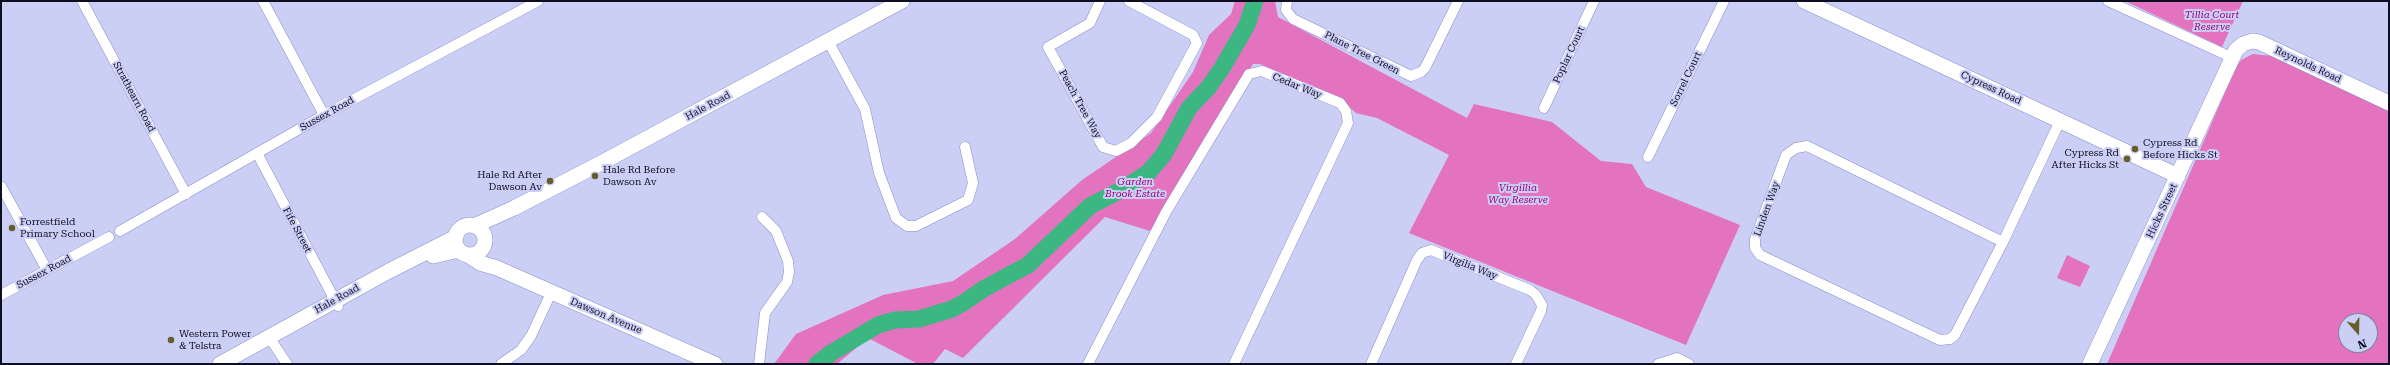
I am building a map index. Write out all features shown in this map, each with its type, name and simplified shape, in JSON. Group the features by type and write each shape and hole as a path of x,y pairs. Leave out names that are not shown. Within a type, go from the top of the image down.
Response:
{"main road":[{"name":"Hale Road","path":"461,247 465,226 474,226 514,208 902,1"},
{"name":"Cypress Road","path":"1804,1 2178,176"},
{"name":"Reynolds Road","path":"2231,57 2243,44 2252,41 2259,42 2389,103"},
{"name":"Hicks Street","path":"2090,364 2178,176 2231,57"},
{"name":"Hale Road","path":"220,364 271,339 336,303 461,247 479,252 485,239 514,208"},
{"path":"474,226 479,228 497,268"},
{"name":"Dawson Avenue","path":"461,247 480,263 497,268 715,364"},
{"name":"Hale Road","path":"233,364 271,339"}],"street":[{"name":"Strathearn Road","path":"82,1 186,194"},
{"path":"263,1 324,115"},
{"name":"Sussex Road","path":"120,231 324,115 538,1"},
{"name":"Peach Tree Way","path":"1100,1 1090,23 1048,47 1103,147 1116,151 1130,143 1157,117 1198,43 1193,35 1129,1"},
{"name":"Plane Tree Green","path":"1287,1 1286,10 1293,19 1411,76 1425,68 1458,1"},
{"name":"Poplar Court","path":"1544,108 1594,1"},
{"name":"Sorrel Court","path":"1648,157 1724,1"},
{"path":"2108,1 2231,57"},
{"path":"828,41 865,109 878,173 896,218 907,226 916,226 968,200 973,184 965,147"},
{"name":"Cedar Way","path":"1088,364 1166,212 1249,74 1262,71 1340,104 1346,111 1348,123 1234,364"},
{"name":"Linden Way","path":"2003,242 1807,146 1796,148 1786,155 1755,240 1755,248 1760,255 1942,340 1955,335 2003,242 2060,121"},
{"name":"Fife Street","path":"256,153 336,303"},
{"path":"1,186 46,270"},
{"path":"758,364 765,313 787,282 789,272 788,261 776,231 762,217"},
{"name":"Sussex Road","path":"1,295 109,237"},
{"name":"Virgilia Way","path":"1370,364 1417,260 1422,254 1431,250 1530,290 1536,295 1542,305 1541,311 1516,364"},
{"path":"501,364 522,350 531,336 551,293"},
{"path":"271,339 287,364"},
{"path":"1658,364 1676,358 1689,364"}],"green space":[{"path":"1235,1 1275,1 1278,17 1467,118 1474,104 1552,122 1601,161 1632,164 1646,187 1740,225 1686,345 1409,233 1449,155 1377,118 1356,113 1343,102 1260,64 1253,64 1150,231 1105,217 963,358 945,349 933,364 918,364 868,338 837,364 774,364 796,334 883,295 953,281 1015,239 1082,180 1151,133 1193,72 1209,35 1231,14"},
{"name":"Tillia Court Reserve","path":"2125,1 2243,1 2222,47"},
{"path":"2253,54 2272,56 2389,108 2389,364 2107,364 2236,67 2241,60"},
{"path":"2067,255 2090,266 2080,287 2057,278"}],"waterway":[{"path":"817,364 831,353 878,325 895,320 919,319 952,309 963,303 985,288 1028,265 1090,206 1123,189 1149,172 1164,154 1189,108 1208,88 1222,68 1247,25 1255,1"}],"place":[{"name":"Cypress Rd Before Hicks St","path":"2135,149"},
{"name":"Cypress Rd After Hicks St","path":"2127,159"},
{"name":"Hale Rd Before Dawson Av","path":"595,176"},
{"name":"Hale Rd After Dawson Av","path":"550,181"},
{"name":"Forrestfield Primary School","path":"12,228"},
{"name":"Western Power & Telstra","path":"171,340"}],"park label":[{"name":"Garden Brook Estate","path":"1135,188"},
{"name":"Virgillia Way Reserve","path":"1518,194"}]}
